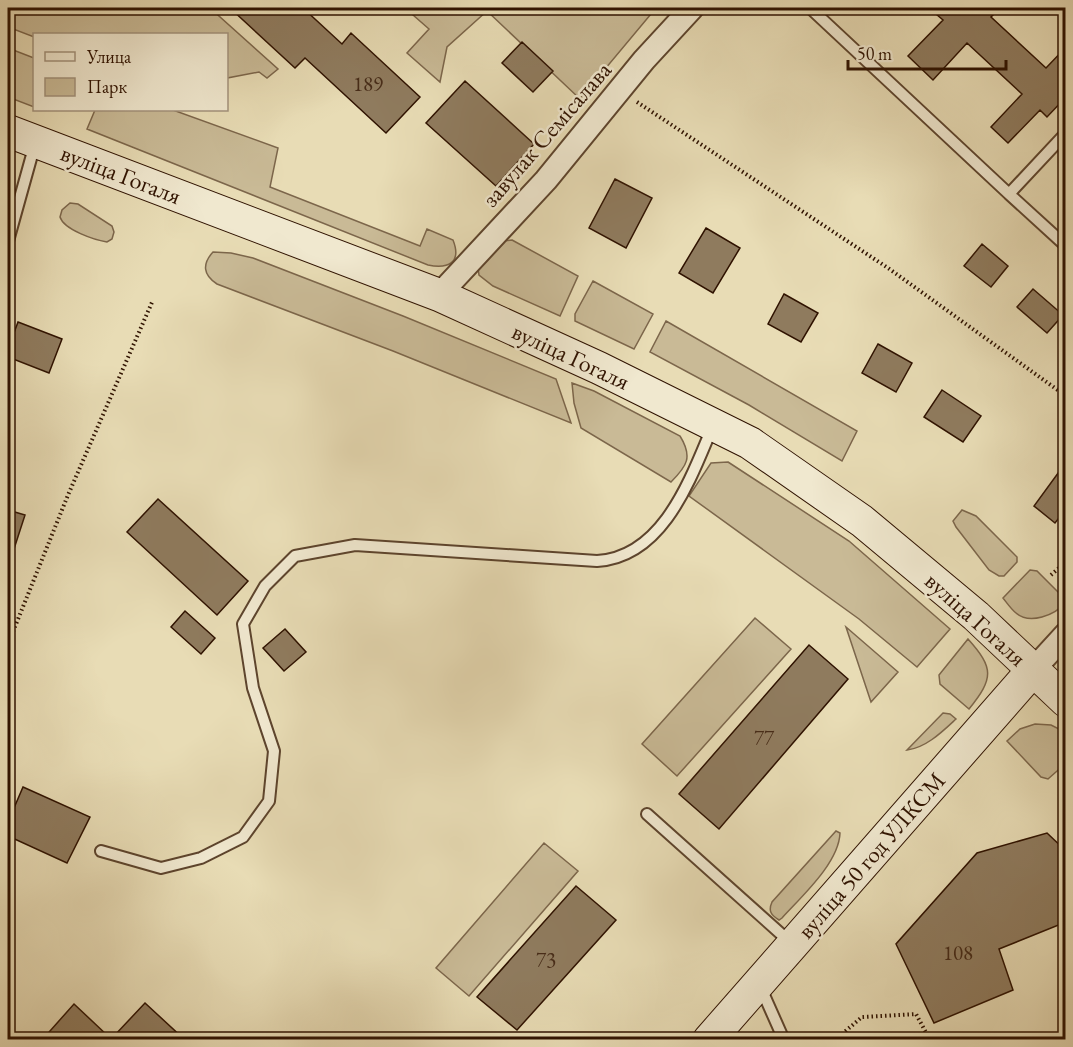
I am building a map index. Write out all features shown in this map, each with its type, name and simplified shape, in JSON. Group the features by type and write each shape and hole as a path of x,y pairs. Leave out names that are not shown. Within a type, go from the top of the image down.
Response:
{"main road":[{"name":"вуліца Гогаля","path":"22,136 439,295 599,368 750,443 862,521 976,616 1065,701"},
{"name":"вуліца 50 год УЛКСМ","path":"709,1040 1033,670"}],"street":[{"name":"завулак Семісалава","path":"439,295 546,180 619,90 692,8"},
{"path":"1033,670 1065,634"}],"lane":[{"path":"810,8 1065,246"},
{"path":"1009,194 1065,133"},
{"path":"8,241 22,136"},
{"path":"100,851 161,868 201,858 243,837 269,801 274,751 253,688 243,624 265,586 295,556 355,545 597,561 614,560 649,539 672,514 693,474 714,425"},
{"path":"646,814 793,944"},
{"path":"758,983 784,1040"}],"path":[{"path":"619,90 888,268 1065,396"},
{"path":"8,644 68,495 153,300"},
{"path":"1051,575 1065,562"},
{"path":"835,1040 862,1017 916,1014 930,1040"}],"green space":[{"path":"8,8 210,8 278,69 267,78 259,72 228,78 228,33 33,33 33,37 8,27"},
{"path":"405,8 656,8 580,99 487,11 447,47 440,82 407,53 429,29"},
{"path":"8,48 33,58 33,107 8,97"},
{"path":"95,111 176,111 278,148 270,187 420,246 427,229 453,240 456,254 451,263 447,265 428,265 87,129"},
{"path":"70,203 78,204 112,226 114,232 112,239 107,242 95,239 67,226 60,217 62,210"},
{"path":"512,240 578,276 560,316 493,286 479,275 478,268 503,241"},
{"path":"213,252 253,258 556,379 571,423 393,351 217,284 209,277 206,269 207,261"},
{"path":"593,281 653,314 634,349 575,321 575,314"},
{"path":"666,321 857,431 842,461 749,405 650,352"},
{"path":"572,383 594,391 680,436 687,456 677,476 671,482 581,428 574,403"},
{"path":"728,462 849,541 950,629 917,667 859,619 689,496 711,463"},
{"path":"962,510 976,516 1017,557 1017,562 1004,576 999,576 989,570 956,527 953,521"},
{"path":"1030,570 1037,571 1065,599 1061,607 1049,615 1035,618 1022,617 1003,598"},
{"path":"755,618 791,649 677,776 642,744"},
{"path":"846,627 898,672 871,702"},
{"path":"968,639 983,658 988,673 983,689 969,709 940,684 939,675"},
{"path":"943,713 950,714 956,719 940,734 921,746 907,750"},
{"path":"1035,724 1051,725 1065,732 1065,764 1048,779 1041,777 1007,741 1020,729"},
{"path":"836,831 840,833 838,844 826,868 779,920 771,912 772,902"},
{"path":"544,843 578,871 469,996 436,968"}],"building":[{"path":"230,8 303,8 342,44 351,33 420,97 386,133 305,58 295,68"},
{"path":"929,8 1000,8 991,17 1046,68 1066,47 1066,82 1063,85 1066,87 1066,97 1047,117 1040,110 1008,143 991,127 1022,94 967,43 933,80 908,56 943,20"},
{"path":"522,42 553,71 533,92 502,63"},
{"path":"465,81 534,144 496,186 426,123"},
{"path":"615,179 652,198 626,248 589,228"},
{"path":"706,228 740,248 713,293 679,273"},
{"path":"982,244 1008,266 991,287 964,266"},
{"path":"1033,289 1063,315 1047,333 1017,307"},
{"path":"784,294 818,313 801,342 768,324"},
{"path":"18,322 62,339 49,373 8,357 8,349"},
{"path":"878,344 912,363 896,392 862,373"},
{"path":"942,390 981,416 963,442 924,417"},
{"path":"1064,465 1066,509 1055,523 1034,506"},
{"path":"158,499 248,581 217,615 127,532"},
{"path":"8,510 25,515 13,552 8,550"},
{"path":"185,611 215,638 201,654 171,627"},
{"path":"285,629 306,652 284,671 263,648"},
{"path":"809,645 848,679 719,829 679,794"},
{"path":"23,787 90,817 67,863 8,836 8,822"},
{"path":"1047,833 1066,851 1066,922 999,949 1013,990 934,1023 896,944 977,853"},
{"path":"576,886 616,920 517,1030 477,997"},
{"path":"145,1003 185,1040 118,1040 114,1036"},
{"path":"74,1004 108,1036 105,1040 42,1040"}]}
